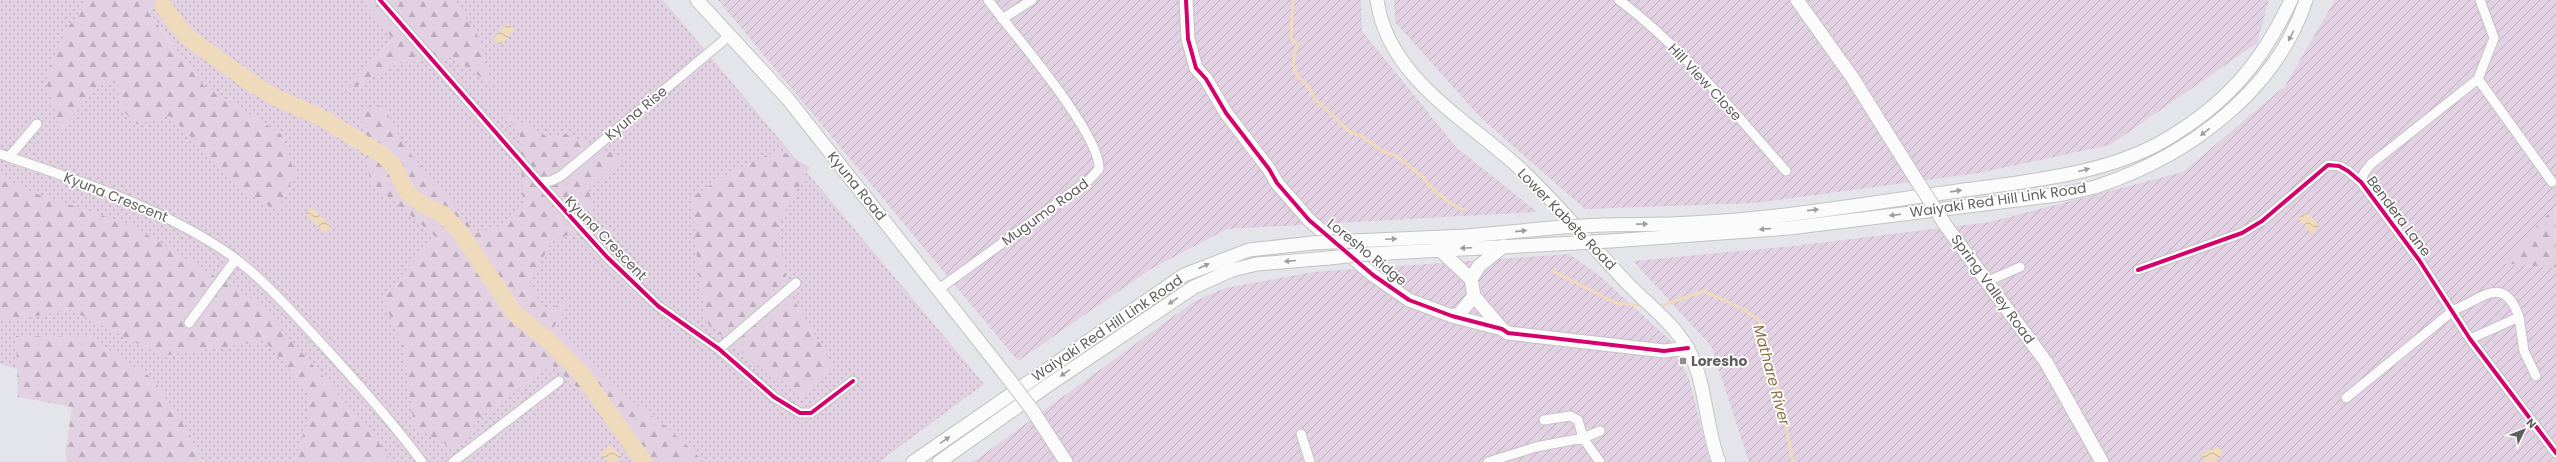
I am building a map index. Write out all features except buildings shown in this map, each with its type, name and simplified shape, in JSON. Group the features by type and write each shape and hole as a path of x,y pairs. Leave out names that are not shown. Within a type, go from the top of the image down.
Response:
{"main road":[{"name":"Kyuna Road","path":"697,0 788,99 1008,378 1033,411 1066,462"},
{"name":"Loresho Ridge","path":"1186,0 1188,39 1196,68 1206,79 1226,113 1269,169 1277,183 1309,220 1373,274 1409,300 1452,316 1502,329 1508,333 1664,351 1688,348"},
{"name":"Lower Kabete Road","path":"1377,0 1382,20 1394,47 1415,77 1457,117 1490,142 1538,186 1632,287 1671,325 1688,348 1695,366 1707,427 1719,462"},
{"name":"Spring Valley Road","path":"1797,0 1852,77 1946,226 2046,362 2102,462"},
{"name":"Waiyaki Red Hill Link Road","path":"913,462 1184,275 1249,250 1312,243 1467,236 1562,227 1692,224 1819,210 2064,175 2112,162 2163,140 2229,93 2273,37 2291,0"},
{"name":"Waiyaki Red Hill Link Road","path":"939,462 1047,386 1194,287 1232,270 1257,264 1370,254 1611,241 1789,228 2057,195 2100,185 2133,173 2174,152 2219,120 2245,97 2278,57 2294,31 2306,0"},
{"path":"1502,329 1474,296 1472,279 1479,266 1504,246"},
{"path":"1440,250 1472,279"},
{"path":"1452,316 1460,313 1474,296"}],"street":[{"name":"Kyuna Crescent","path":"380,0 539,182 638,288 658,306 719,349 770,394 800,413 811,413 853,381"},
{"name":"Mugumo Road","path":"939,289 1089,180 1100,168 1098,153 1078,118 988,0"},
{"path":"1002,19 1032,0"},
{"name":"Hill View Close","path":"1619,0 1651,25 1682,56 1786,171"},
{"path":"2361,182 2364,173 2371,164 2478,79 2494,38 2480,0"},
{"name":"Kyuna Rise","path":"539,182 551,181 561,176 729,36"},
{"path":"2478,79 2552,182"},
{"path":"4,155 38,124"},
{"name":"Kyuna Crescent","path":"4,155 84,182 156,211 236,259 292,311 369,396 422,462"},
{"name":"Bendera Lane","path":"2138,270 2242,233 2262,221 2328,166 2339,166 2348,171 2361,182 2454,310 2470,339 2556,453"},
{"path":"189,324 236,259"},
{"path":"1986,282 2020,267"},
{"path":"719,349 796,283"},
{"path":"2346,398 2454,310 2487,293 2500,292 2509,296 2516,305 2524,350 2536,376"},
{"path":"2470,339 2518,317"},
{"path":"453,462 559,381"},
{"path":"1544,420 1570,416 1574,417 1578,420 1582,438 1600,462"},
{"path":"1488,462 1549,443 1582,438 1600,431"},
{"path":"1301,434 1310,462"}],"green space":[{"path":"0,0 90,0 65,31 61,129 94,91 116,75 121,109 170,115 207,151 281,134 204,86 148,11 162,0 362,0 393,38 345,93 398,63 452,57 491,84 477,33 452,0 663,0 984,384 879,462 205,462 176,435 66,384 0,364"},
{"path":"90,0 162,0 148,12 204,86 281,134 295,174 277,211 247,193 170,116 137,124 121,109 116,75 94,91 60,130 46,80 65,31"},
{"path":"362,0 452,0 477,33 491,84 452,57 398,63 343,94 393,39"},
{"path":"718,0 1361,0 1362,31 1456,147 1537,212 1227,229 1151,269 1018,361"},
{"path":"1394,0 2269,0 2257,43 2110,145 1979,173 1755,203 1585,209 1481,118 1395,22"},
{"path":"2335,0 2556,0 2556,206 2501,263 2556,268 2556,462 1749,462 1711,346 1633,261 1794,246 1990,222 2183,172 2285,86"},
{"path":"384,106 403,145 477,233 500,226 523,205 520,133 503,112 549,138 565,134 624,158 589,190 594,225 552,241 529,284 546,311 572,299 553,328 609,384 669,429 699,457 700,462 651,462 646,449 552,365 481,417 455,449 414,427 403,345 382,297 436,237 370,181 360,110"},
{"path":"779,150 810,167 777,226 788,290 834,367 803,396 753,362 706,322 698,270 692,197 734,170"},
{"path":"0,176 37,194 131,225 258,303 369,429 392,462 299,462 296,457 310,414 309,392 265,341 162,356 71,310 13,320 0,318"},
{"path":"2555,206 2556,268 2500,263"},
{"path":"1569,254 1600,276 1671,341 1689,379 1710,462 973,462 1193,302 1225,288 1313,272"},
{"path":"16,336 90,337 153,379 190,435 202,462 67,462 65,454 72,407 18,397"}],"water":[{"path":"508,23 515,30 500,45 493,38"},
{"path":"312,207 331,226 325,233 306,214"},
{"path":"2307,211 2320,227 2311,234 2298,218"},
{"path":"610,444 622,457 616,462 608,462 600,453"},
{"path":"2219,446 2223,455 2215,459 2216,462 2205,462 2201,454"}],"waterway":[{"path":"1293,0 1291,38 1297,44 1293,63 1297,76 1309,87 1315,99 1350,132 1361,136 1384,152 1395,155 1424,178 1432,188 1450,203 1464,210"},
{"path":"163,6 186,36 250,82 275,97 324,119 384,156 395,168 407,192 423,205 443,214 460,232 515,314 548,340 581,373 644,462"},
{"path":"1553,271 1616,303 1644,306"},
{"name":"Mathare River","path":"1663,305 1704,291 1743,309 1760,321 1762,341 1781,400 1793,462"}],"cycle path":[{"path":"380,0 539,182 607,257 658,306 719,349 774,397 800,413 811,413 853,381"},
{"path":"1186,0 1188,39 1196,68 1206,79 1226,113 1269,169 1277,183 1309,220 1373,275 1409,300 1452,316 1502,329 1508,333 1664,351 1688,348"},
{"path":"2138,270 2242,233 2262,221 2328,165 2339,166 2348,171 2361,182 2419,260 2470,339 2556,453"}],"place":[{"name":"Loresho","path":"1683,361"}]}
